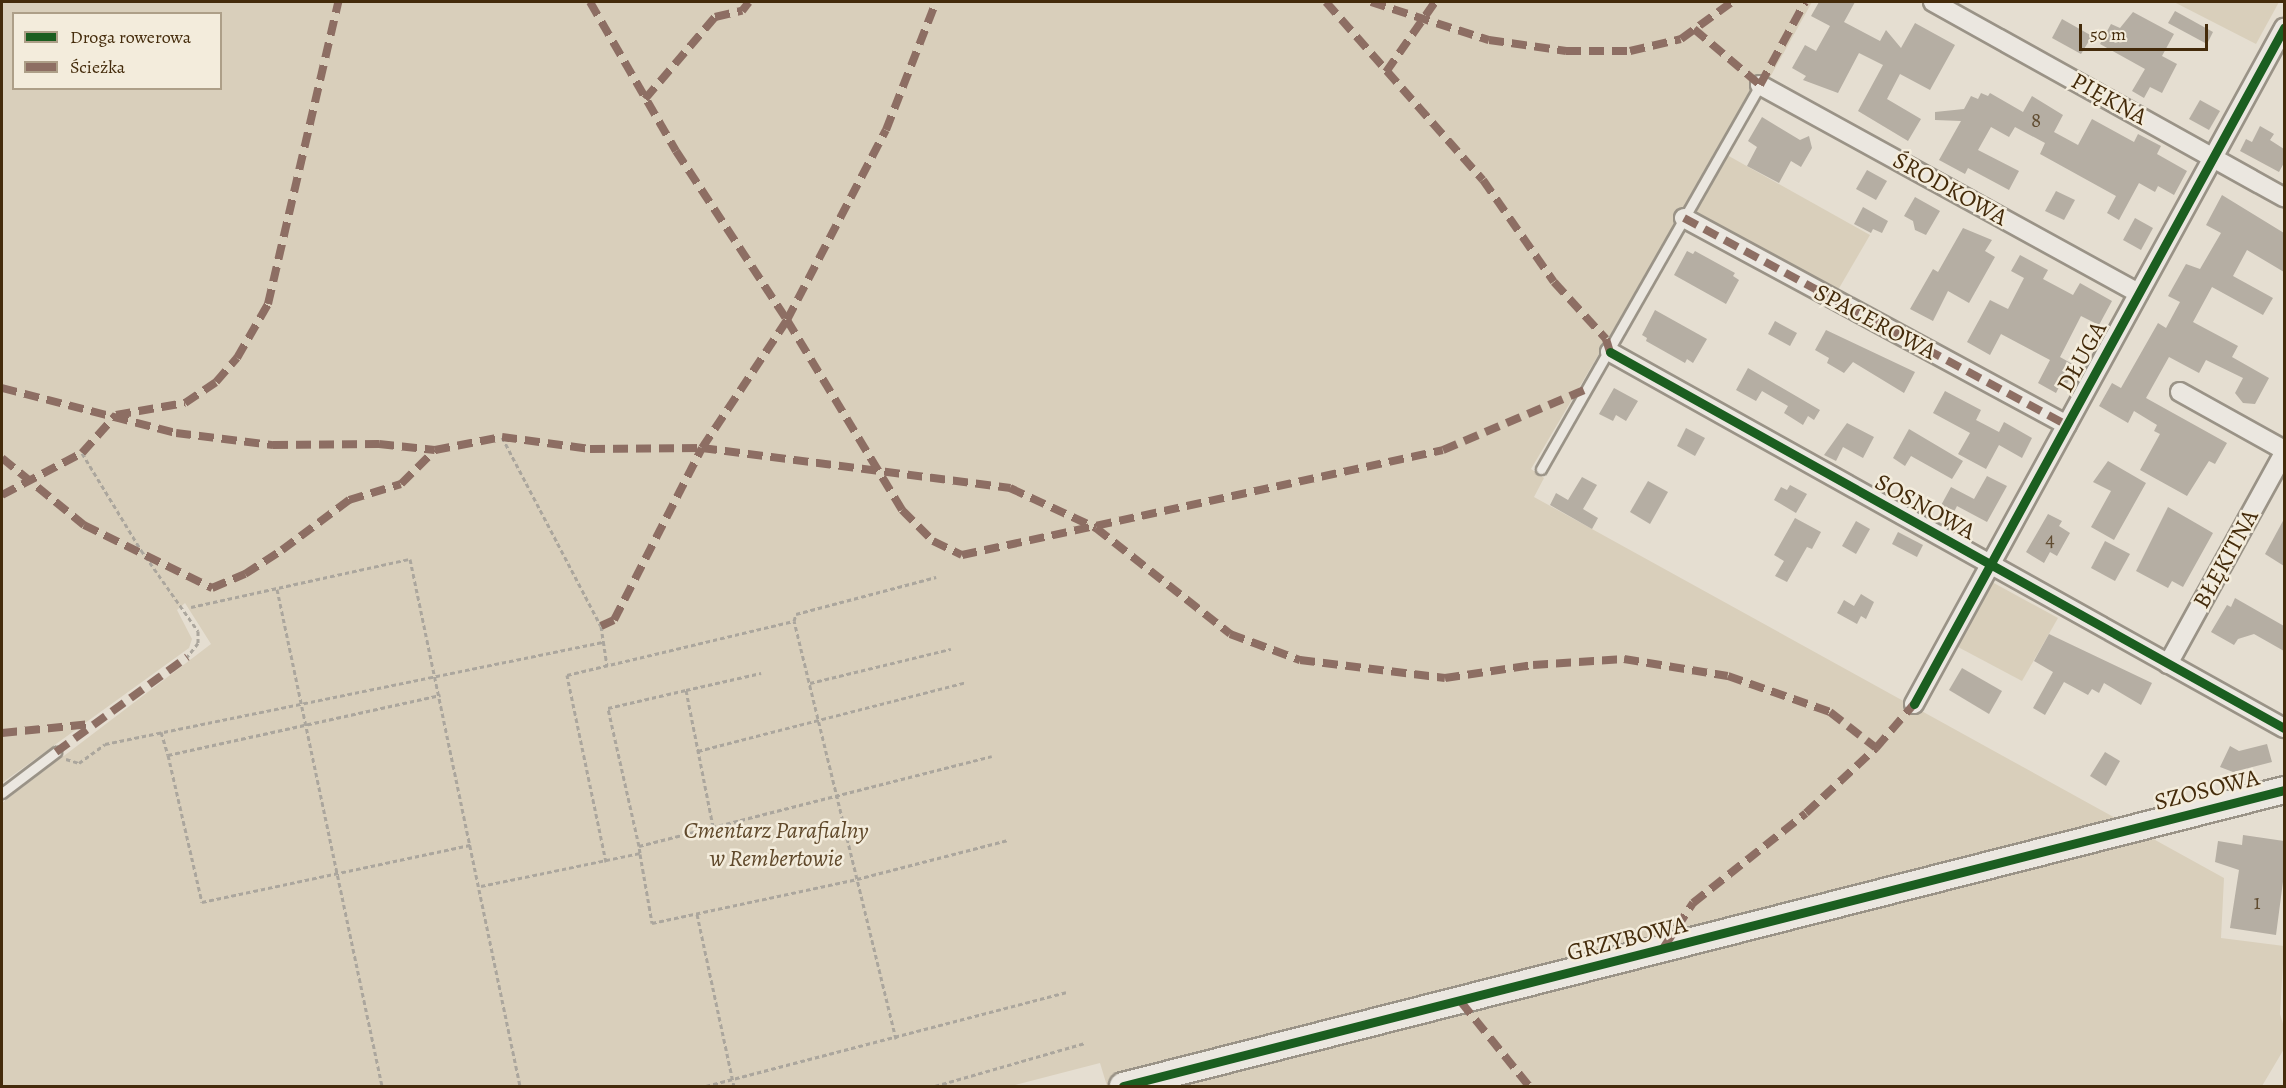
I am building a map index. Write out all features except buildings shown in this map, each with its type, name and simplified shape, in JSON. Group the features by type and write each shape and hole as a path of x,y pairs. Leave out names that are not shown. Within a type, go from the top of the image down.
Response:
{"street":[{"name":"PIĘKNA","path":"1933,2 2284,197"},
{"name":"DŁUGA","path":"1914,704 2139,293 2216,159 2284,28"},
{"name":"ŚRODKOWA","path":"1760,85 2139,293"},
{"name":"SPACEROWA","path":"1684,218 2067,425"},
{"name":"SOSNOWA","path":"1610,352 1989,566 2284,728"},
{"name":"BŁĘKITNA","path":"2168,664 2284,452 2180,392"},
{"name":"SZOSOWA","path":"2140,827 2284,790"},
{"name":"GRZYBOWA","path":"1123,1086 2140,827"}],"lane":[{"path":"1542,469 1760,85"},
{"path":"2,793 58,755"}],"path":[{"path":"502,437 601,626 607,666"},
{"path":"82,453 141,550 198,631 198,643 186,657"},
{"path":"191,608 410,559 481,886 520,1086"},
{"path":"896,1039 794,621 796,614 936,577"},
{"path":"276,589 382,1086"},
{"path":"606,862 567,675 794,621"},
{"path":"58,755 79,763 105,744 435,675 442,678 603,642"},
{"path":"809,683 951,649"},
{"path":"761,673 608,708 639,846 651,923 857,879 1008,840"},
{"path":"698,751 819,722 966,682"},
{"path":"686,690 713,826"},
{"path":"168,755 440,695"},
{"path":"161,732 202,902 338,875 471,844"},
{"path":"639,846 992,756"},
{"path":"481,886 606,862 640,853"},
{"path":"697,914 734,1086"},
{"path":"706,1086 896,1039 1066,992"},
{"path":"935,1086 1084,1042"}],"green space":[{"name":"Cmentarz Parafialny w Rembertowie","path":"2,2 1812,2 1769,79 1764,74 1757,78 1675,225 1531,469 1544,478 1534,497 2224,878 2221,938 2284,946 2280,1014 2284,1027 2284,1049 2262,1086 1107,1086 1100,1063 1011,1086 2,1086 2,803 211,644 185,603 177,610 192,639 189,648 2,783"},
{"path":"2174,2 2279,2 2256,44"},
{"path":"1727,155 1870,235 1838,290 1694,211"},
{"path":"1992,582 2058,618 2022,681 1958,647"}],"marked path":[{"path":"2,495 82,453 116,415 185,403 216,382 237,358 268,304 338,2"},
{"path":"590,2 676,151 787,320 902,510 933,541 962,555 1443,450 1587,389"},
{"path":"645,99 715,17 742,11 749,2"},
{"path":"601,626 614,620 702,448 787,320 886,130 936,2"},
{"path":"1326,2 1483,180 1554,282 1606,339 1610,352"},
{"path":"1371,2 1489,40 1566,51 1630,51 1681,39 1732,2"},
{"path":"1386,72 1435,2"},
{"path":"1694,29 1760,85 1805,2"},
{"path":"1684,218 2067,425"},
{"path":"2,388 176,433 273,445 379,444 435,450 502,437 590,449 702,448 1010,488 1096,528 1230,634 1300,660 1445,678 1533,665 1624,659 1728,676 1830,712 1876,748"},
{"path":"2,458 84,525 212,588 245,574 282,550 349,500 401,484 435,450"},
{"path":"56,752 187,657"},
{"path":"1664,947 1693,903 1806,813 1876,748 1914,704"},
{"path":"2,733 91,724"},
{"path":"1461,1002 1529,1086"}],"cycle path":[{"path":"1914,704 2284,28"},
{"path":"1610,352 2284,728"},
{"path":"1123,1086 2284,790"}]}
